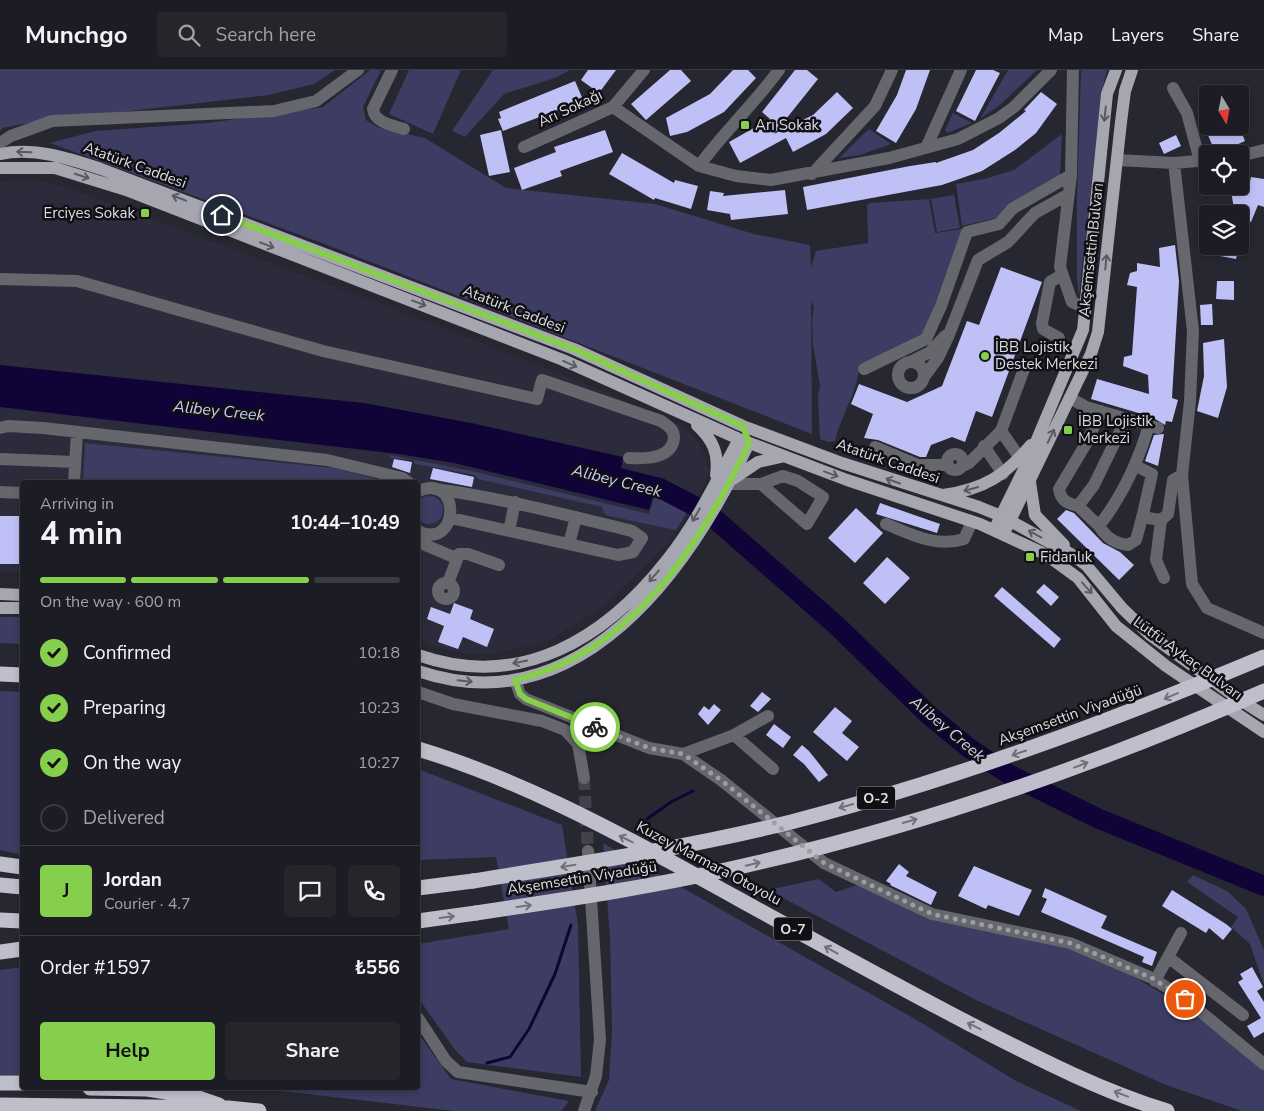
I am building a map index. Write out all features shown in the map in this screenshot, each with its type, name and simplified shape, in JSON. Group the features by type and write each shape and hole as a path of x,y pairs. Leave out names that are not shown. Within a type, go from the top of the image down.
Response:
{"highway":[{"name":"Akşemsettin Viyadüğü","path":"420,888 473,881 670,847 791,822 940,779 1072,735 1264,657"},
{"path":"0,674 20,675"},
{"name":"Akşemsettin Viyadüğü","path":"420,921 709,874 758,863 890,827 1065,771 1264,691"},
{"name":"Kuzey Marmara Otoyolu","path":"420,750 472,768 553,802 636,844 897,986 1049,1064 1167,1111"},
{"path":"0,864 20,867"},
{"path":"0,885 20,887"},
{"path":"0,920 20,922"},
{"path":"0,952 20,949"},
{"path":"0,1083 20,1083"},
{"path":"154,1090 184,1094 230,1110"},
{"path":"0,1105 259,1111"}],"main road":[{"name":"Akşemsettin Bulvarı","path":"1005,519 1083,330 1107,94 1116,70"},
{"name":"Akşemsettin Bulvarı","path":"1005,519 1030,480 1091,354 1098,332 1125,92 1132,70"},
{"name":"Atatürk Caddesi","path":"0,154 22,151 50,154 101,169 574,349 786,457 998,532"},
{"path":"1101,159 1117,160"},
{"name":"Atatürk Caddesi","path":"0,168 55,168 126,190 545,353 686,414 745,436 790,444 939,496 979,507 1005,519"},
{"path":"1086,308 1101,311"},
{"path":"420,656 447,663 494,667 544,657 567,648 593,633 629,602 690,538 717,487 718,462 715,447 706,434 686,414"},
{"path":"420,671 470,682 497,683 515,680 548,672 567,664 613,635 648,600 690,538 745,436"},
{"path":"939,496 977,488 1003,474 1036,440"},
{"path":"717,487 758,462 776,456 786,457"},
{"path":"1030,480 1031,500 1036,515 1071,554"},
{"path":"998,532 1005,519"},
{"name":"Lütfü Aykaç Bulvarı","path":"1005,519 1071,554 1086,565 1122,608 1150,635 1218,685 1264,715"},
{"name":"Lütfü Aykaç Bulvarı","path":"998,532 1063,565 1092,594 1116,626 1179,676 1264,732"},
{"path":"0,594 20,595"},
{"path":"0,608 20,608"}],"street":[{"path":"0,143 11,136 52,121 274,111 316,101 358,70"},
{"path":"392,70 374,109 374,115 377,119 404,129"},
{"name":"Arı Sokağı","path":"524,147 613,106 644,70"},
{"path":"700,166 720,137 758,98 779,70"},
{"path":"812,174 869,114 892,70"},
{"path":"926,148 961,70"},
{"path":"613,106 700,166 736,176 771,180 812,174 889,158 958,138 999,118 1014,107 1050,70"},
{"path":"1073,70 1071,175 1060,267 1072,302 1086,308"},
{"path":"1173,88 1187,113 1199,146"},
{"path":"1249,154 1264,150"},
{"path":"1117,160 1174,163 1199,160"},
{"path":"1174,163 1192,331 1190,401 1182,475 1192,584 1207,608 1264,633"},
{"path":"864,368 926,339 941,306 967,232 999,224 1012,209 1071,175"},
{"path":"950,332 930,352 901,366 898,374 901,383 908,387 916,387 938,358 950,332 978,260 1008,242 1035,213 1069,194"},
{"path":"1059,338 1043,329 1042,323 1050,282 1062,275"},
{"path":"0,279 77,281 323,351 537,399 542,380 660,421 671,428 674,436 673,446 665,453 648,459 628,458"},
{"path":"912,361 920,365 924,377"},
{"path":"875,447 918,465 948,465 954,470 969,463 1001,430 1024,369"},
{"path":"1070,398 1101,411 1154,426 1117,503 1099,526"},
{"path":"1101,411 1087,442 1059,490 1061,498 1078,506 1099,526 1107,537 1117,544 1128,545 1136,540 1152,474 1136,466"},
{"path":"1078,506 1094,485 1126,419"},
{"path":"0,428 19,426 327,460 405,480"},
{"path":"1001,430 1020,458"},
{"path":"74,480 77,432"},
{"path":"948,465 949,458 974,446 984,446"},
{"path":"984,446 1003,474"},
{"path":"956,455 963,461 961,467"},
{"path":"0,459 75,462"},
{"path":"1164,578 1156,560 1161,520 1168,514 1174,480 1182,475"},
{"path":"717,487 761,484 783,476 798,481 823,497 807,524 761,484"},
{"path":"420,488 514,502 632,531 642,538 633,552 626,555 618,555 451,518"},
{"path":"420,538 436,533 448,524 451,518 450,503 441,492 435,489"},
{"path":"0,492 20,493"},
{"path":"509,531 514,502"},
{"path":"1143,514 1148,518 1161,520"},
{"path":"569,544 576,517"},
{"path":"886,524 928,541 954,542 964,540 972,522"},
{"path":"420,539 456,558"},
{"path":"448,584 459,554 468,554 499,565"},
{"path":"515,680 520,694 526,699 649,748 683,754 721,780 824,863 932,914 1070,943 1155,981 1185,999 1264,1064"},
{"path":"420,693 453,704 542,722 565,730 575,738 581,755 584,778"},
{"path":"683,754 734,735 768,716"},
{"path":"575,738 581,733 585,722"},
{"path":"734,735 773,769"},
{"path":"584,1111 592,1092 600,1040 588,851"},
{"path":"1155,981 1181,932"},
{"path":"1168,957 1243,1015"},
{"path":"420,1021 446,1061 458,1072 592,1092"}],"shaded area":[{"path":"0,70 335,70 314,84 269,95 35,122 2,128 0,131"},
{"path":"370,70 381,70 363,107 366,120 377,127 425,138 506,188 655,204 754,234 810,245 811,267 816,251 868,243 867,205 870,203 929,199 935,233 962,229 930,319 922,335 859,366 856,385 835,441 829,442 820,439 818,396 820,386 813,345 812,320 814,308 811,300 812,434 330,246 50,143 95,131 207,123 323,107"},
{"path":"409,70 461,70 433,134 389,114"},
{"path":"493,70 570,70 555,78 504,94 465,137 452,131"},
{"path":"1008,70 1037,70 1001,104 980,119"},
{"path":"1081,70 1107,70 1101,96 1079,296 1077,279 1077,196"},
{"path":"953,113 972,123 947,133 945,130"},
{"path":"869,129 891,144 860,155 839,158"},
{"path":"1062,134 1060,175 1006,207 997,218 962,226 956,184 984,179 1014,170"},
{"path":"22,179 48,182 71,189 384,305 573,379 681,425 694,437 703,450 709,471 705,484 681,527 668,544 600,609 547,642 498,653 474,655 447,650 420,641 420,480 20,480 20,572 0,572 0,182"},
{"path":"954,195 960,228 937,232 931,199"},
{"path":"85,443 334,468 379,480 83,480"},
{"path":"390,455 472,471 649,514 656,491 691,505 676,530 609,516 604,513 602,507 478,479 475,475 415,464 413,460 390,458"},
{"path":"429,496 434,497 442,505 442,515 439,520 429,524 420,521 420,499"},
{"path":"0,617 20,617 20,644 0,643"},
{"path":"0,691 20,692 20,855 0,850"},
{"path":"420,770 562,825 578,925 581,1077 467,1062 456,1051 420,1001 420,944 509,929 496,857 420,860"},
{"path":"603,843 915,1019 1016,1081 1081,1111 595,1111 609,1080 612,1031 610,938"},
{"path":"1193,875 1227,891 1246,909 1264,950 1264,985 1250,944 1231,927 1238,917 1187,882"},
{"path":"819,879 836,892 860,884 928,919 1069,947 1126,972 1183,1006 1264,1070 1264,1111 1242,1111 1166,1085 976,1000 768,890"},
{"path":"20,967 20,1075 0,1075 0,970"},
{"path":"420,1036 451,1079 569,1101 561,1111 454,1111 273,1090 420,1090"}],"water":[{"path":"0,365 364,403 476,424 623,457 619,481 655,489 649,510 454,463 399,454 0,407"}],"building":[{"path":"588,70 616,70 599,93 581,80"},
{"path":"670,70 681,70 691,81 646,120 631,104"},
{"path":"733,70 748,70 756,78 724,112 687,132 670,136 666,118 710,94"},
{"path":"795,70 807,70 818,79 774,134 813,115 837,92 853,108 826,134 793,152 786,138 740,163 729,142 770,119 762,112"},
{"path":"906,70 930,70 916,109 896,143 876,131 897,95"},
{"path":"976,70 993,70 1000,73 975,121 956,111"},
{"path":"575,81 584,102 559,113 558,110 503,131 498,119 501,118 499,112"},
{"path":"1041,92 1057,104 1036,133 1015,150 982,171 942,185 807,210 803,187 910,166 936,163 973,150 999,133 1026,111 1024,110"},
{"path":"501,130 510,172 489,176 480,135"},
{"path":"605,130 613,152 560,171 562,176 522,190 514,168 556,152 554,147"},
{"path":"1176,135 1181,146 1164,154 1159,143"},
{"path":"1208,135 1243,135 1245,141 1236,145 1212,145"},
{"path":"622,153 674,183 675,180 698,186 691,209 655,198 654,200 609,174"},
{"path":"1251,177 1264,179 1264,207 1258,205 1251,222 1249,221 1249,205 1233,205 1232,195 1249,195"},
{"path":"785,190 788,214 731,220 730,214 707,210 710,191 724,193 723,196"},
{"path":"1175,245 1179,281 1172,398 1178,400 1172,422 1166,421 1165,425 1152,417 1091,399 1097,379 1149,394 1148,375 1123,366 1124,357 1132,355 1137,287 1127,285 1130,273 1137,271 1137,263 1160,267 1159,248"},
{"path":"1220,255 1237,255 1236,259"},
{"name":"İBB Lojistik Destek Merkezi","path":"1001,267 1042,282 992,417 976,411 965,442 952,437 931,445 926,457 920,457 878,440 864,438 873,414 851,404 859,384 907,402 942,386 967,321 979,325"},
{"path":"1217,281 1234,281 1234,300 1216,299"},
{"path":"1212,304 1213,325 1201,325 1200,305"},
{"path":"1224,339 1227,387 1218,418 1197,411 1204,376 1203,343"},
{"path":"1164,434 1158,466 1145,461 1154,435"},
{"path":"394,459 412,462 410,473 392,467"},
{"path":"433,468 474,477 472,487 430,479"},
{"path":"880,503 940,524 937,533 876,514"},
{"path":"856,508 883,533 855,563 828,538"},
{"path":"1066,510 1074,513 1103,543 1120,552 1134,565 1119,580 1057,519"},
{"path":"0,516 20,516 20,564 0,564"},
{"path":"887,557 910,578 885,604 863,583"},
{"path":"1044,584 1059,597 1051,606 1036,592"},
{"path":"1002,587 1061,639 1054,648 994,596"},
{"path":"454,603 473,610 470,619 494,629 487,647 463,637 458,649 438,642 444,626 427,619 431,607 450,614"},
{"path":"762,692 771,699 758,712 750,706"},
{"path":"714,704 721,710 708,725 698,714 704,706 709,710"},
{"path":"835,707 852,721 842,733 859,747 847,761 813,732"},
{"path":"774,724 791,737 783,748 766,735"},
{"path":"802,745 828,775 819,782 804,764 793,755"},
{"path":"899,864 909,872 906,876 937,892 931,905 890,885 886,881"},
{"path":"974,866 1032,890 1019,916 988,905 986,909 958,896"},
{"path":"1045,888 1107,916 1101,928 1157,952 1152,966 1142,962 1144,957 1041,912 1047,899 1042,897"},
{"path":"1172,890 1232,929 1223,940 1209,928 1206,933 1162,906"},
{"path":"1252,967 1263,987 1257,991 1264,1002 1264,1032 1254,1038 1247,1026 1261,1018 1238,982 1243,979 1240,974"}],"waterway":[{"name":"Alibey Creek","path":"594,472 660,488 708,513 835,624 930,716 969,748 1010,775 1097,818 1264,886"},
{"path":"647,819 671,802 693,791"},
{"path":"487,1063 510,1057 529,1029 555,974 571,925"}],"tunnel":[{"path":"584,778 588,851"}],"way so far":[{"path":"595,727 649,748 683,754 721,780 824,863 932,914 1070,943 1152,978 1185,999"}],"place":[{"name":"Arı Sokak","path":"745,125"},
{"name":"Erciyes Sokak","path":"145,213"},
{"name":"İBB Lojistik Destek Merkezi","path":"985,356"},
{"name":"İBB Lojistik Merkezi","path":"1068,430"},
{"name":"Fidanlık","path":"1030,557"}],"route":[{"path":"222,215 574,349 743,426 749,443 740,461 696,540 672,573 648,600 613,635 584,654 548,672 515,680 520,694 526,699 595,727"}]}
